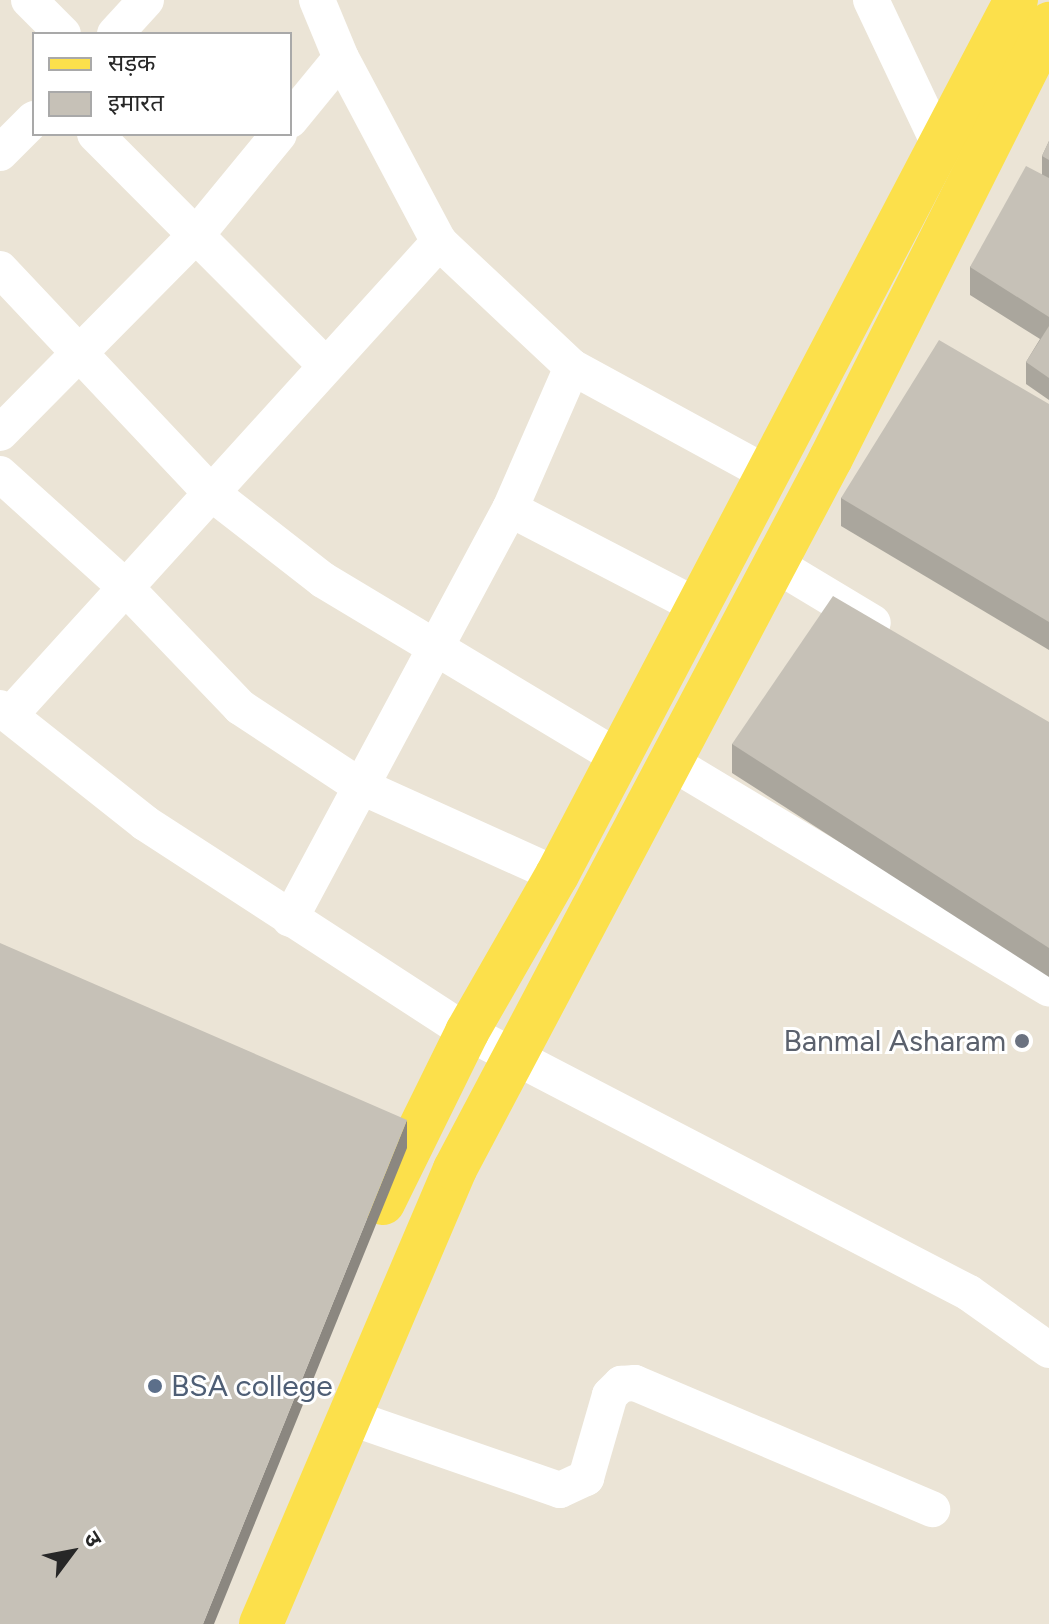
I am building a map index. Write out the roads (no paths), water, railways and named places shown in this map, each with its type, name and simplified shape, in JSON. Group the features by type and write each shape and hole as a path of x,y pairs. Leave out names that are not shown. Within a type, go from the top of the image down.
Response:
{"main road":[{"path":"365,1246 393,1142 467,1032 557,875 695,605 942,150 1016,0"},
{"path":"261,1624 455,1169 511,1057 775,564 1049,24"}],"street":[{"path":"29,0 61,32"},
{"path":"117,32 146,0"},
{"path":"317,0 341,58 439,242 572,367 768,474"},
{"path":"871,0 942,150"},
{"path":"292,118 341,58"},
{"path":"0,153 32,121"},
{"path":"97,136 326,366"},
{"path":"0,433 74,353 197,234 277,136"},
{"path":"439,242 126,588 5,712 145,823 467,1032 969,1293 1049,1350"},
{"path":"0,269 74,353 210,492 323,580 438,646 617,757"},
{"path":"290,919 510,509 572,367"},
{"path":"0,474 126,588 240,707 360,786 557,875"},
{"path":"510,509 695,605"},
{"path":"775,564 905,643"},
{"path":"669,761 1049,988"},
{"path":"349,1417 560,1490 586,1478 610,1395 621,1384 635,1383 932,1509"}],"place":[{"name":"Banmal Asharam","path":"1022,1041"},
{"name":"BSA college","path":"155,1386"}]}
